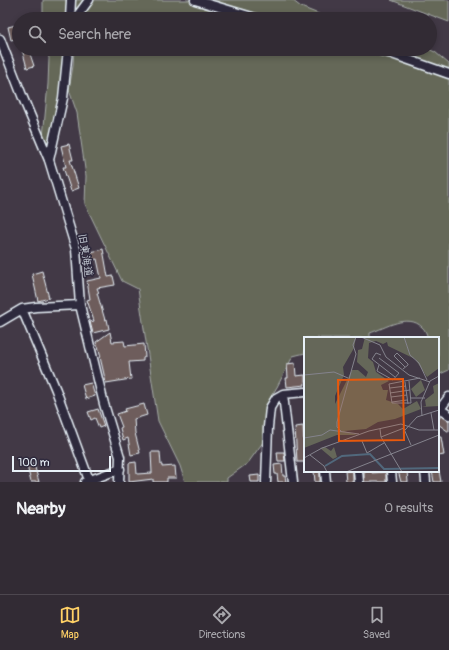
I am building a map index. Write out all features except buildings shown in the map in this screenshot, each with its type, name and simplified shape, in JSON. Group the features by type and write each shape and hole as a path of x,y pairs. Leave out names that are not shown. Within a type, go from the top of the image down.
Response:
{"street":[{"path":"70,12 71,0"},
{"path":"80,12 89,0"},
{"path":"196,0 236,12"},
{"name":"旧東海道","path":"0,39 22,98 49,160 76,250 80,305 102,396 120,457 119,482"},
{"path":"49,160 63,98 67,56"},
{"path":"398,56 449,74"},
{"path":"0,322 22,309 80,305"},
{"path":"22,309 56,390 87,481 120,469"},
{"path":"266,482 270,408 276,398 283,394 304,392"},
{"path":"283,394 293,482"},
{"path":"449,397 440,409 449,416"},
{"path":"324,472 326,482"},
{"path":"358,472 359,482"},
{"path":"391,472 392,482"},
{"path":"425,472 426,482"}],"green space":[{"path":"43,0 68,0 67,12 43,12"},
{"path":"72,0 292,0 301,7 314,12 72,12"},
{"path":"391,0 449,0 449,22 437,17 437,12 423,12"},
{"path":"437,54 449,64 449,370 439,375 439,337 428,337 423,328 410,321 403,321 389,325 370,333 370,337 304,337 304,353 293,356 266,405 266,438 248,463 227,478 227,482 185,482 180,466 158,421 138,289 122,281 85,204 86,176 77,113 69,90 74,56 437,56"},
{"path":"48,56 63,56 60,96 50,155 43,137"}]}
